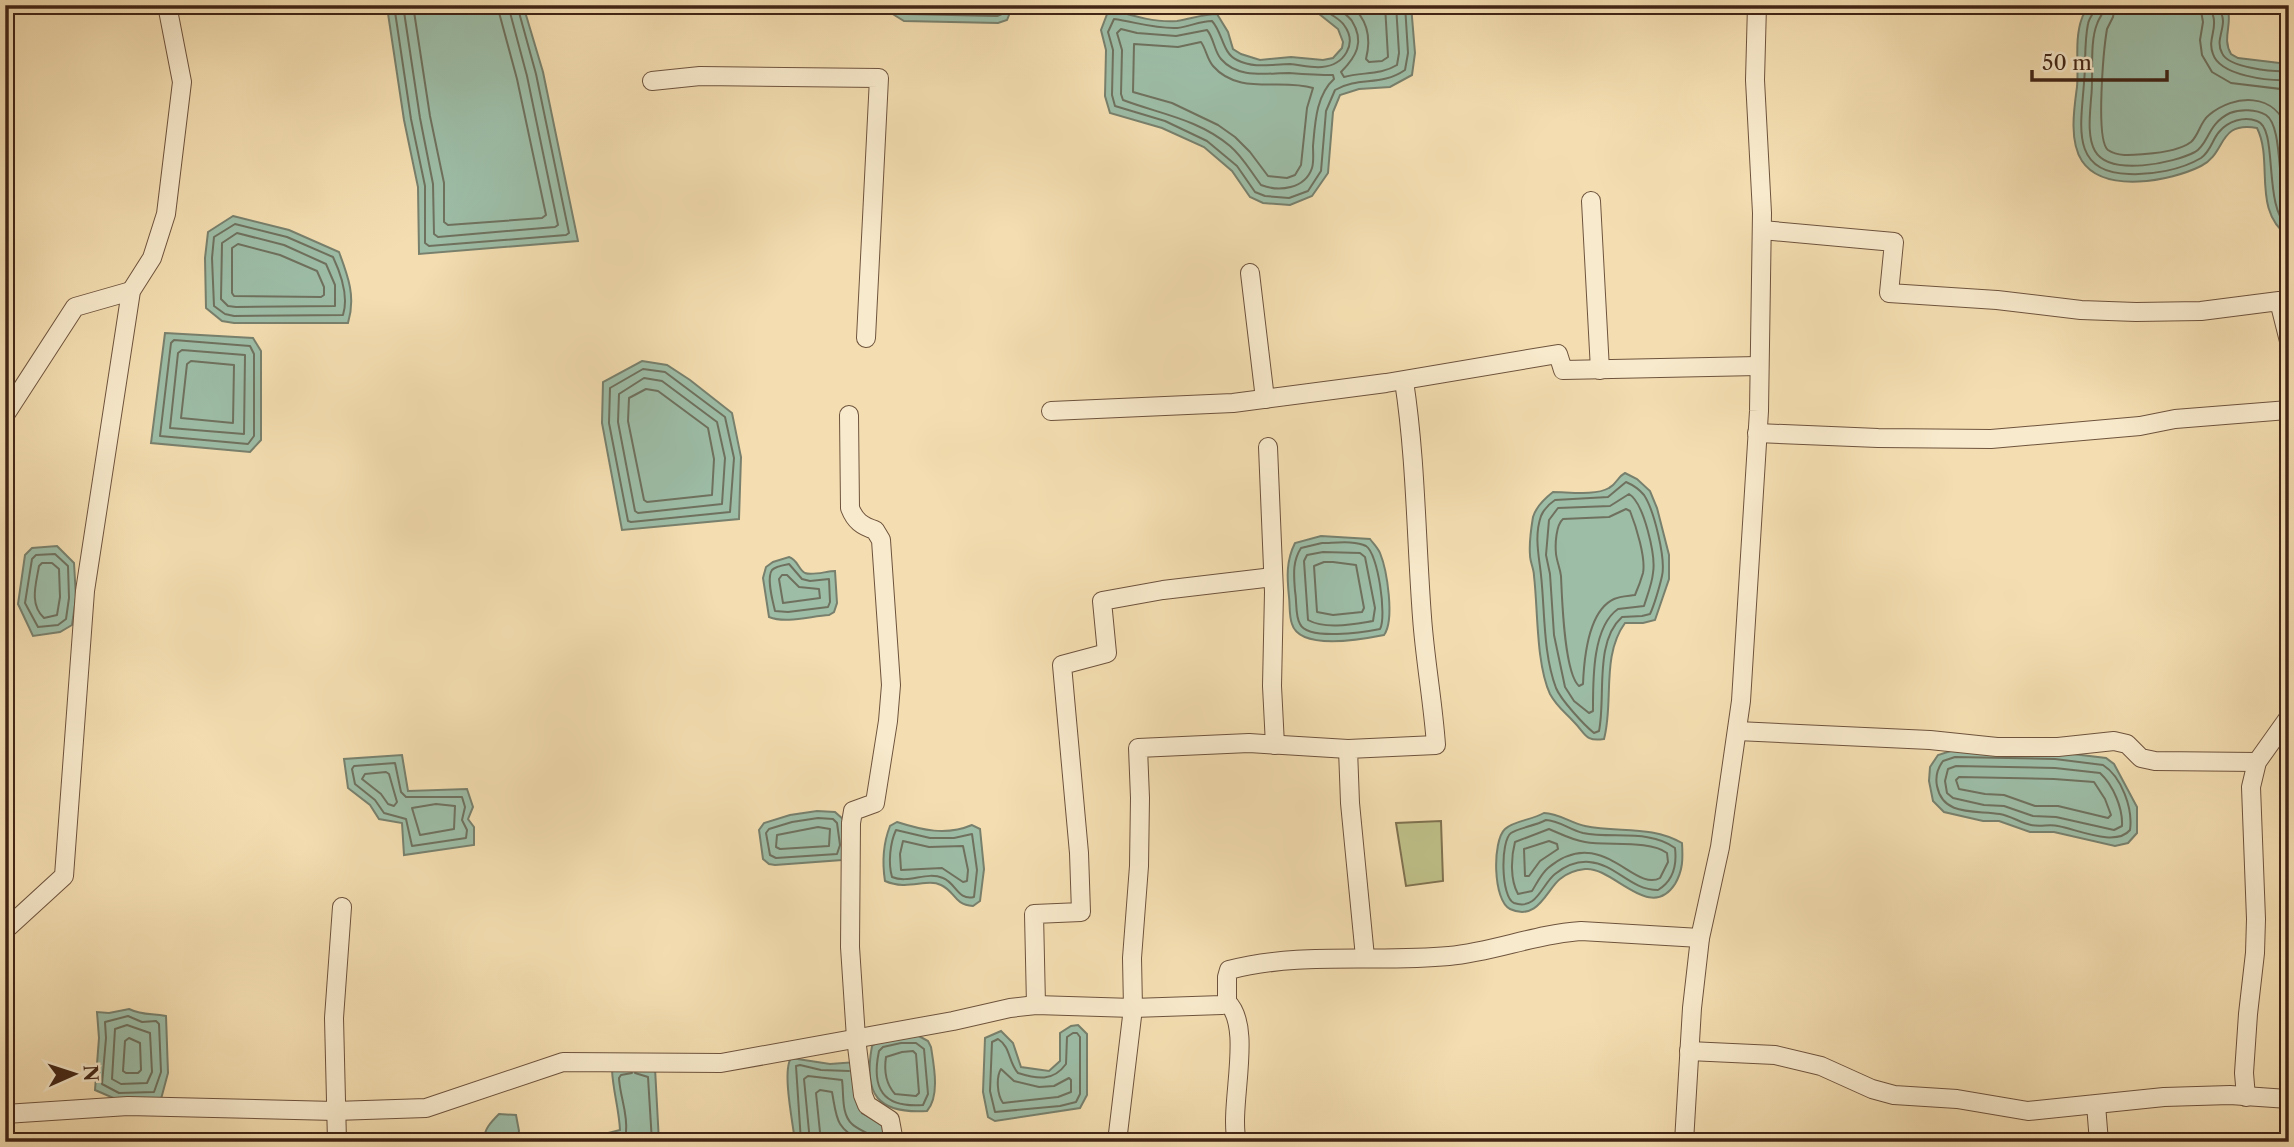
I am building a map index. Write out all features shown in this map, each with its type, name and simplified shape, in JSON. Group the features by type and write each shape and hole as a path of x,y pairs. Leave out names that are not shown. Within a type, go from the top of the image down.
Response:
{"street":[{"path":"5,930 64,876 85,591 131,291 152,257 166,214 182,82 167,5"},
{"path":"1684,1142 1689,1051 1700,938 1720,848 1741,701 1758,433 1762,230 1755,80 1758,5"},
{"path":"652,80 699,76 879,78 866,338"},
{"path":"1591,201 1600,370"},
{"path":"1762,230 1894,242 1889,293 1997,300 2081,310 2136,312 2201,311 2279,301 2289,341"},
{"path":"1250,273 1265,399"},
{"path":"5,415 75,307 131,291"},
{"path":"1051,411 1265,399 1404,381 1558,354 1563,370 1758,366"},
{"path":"1117,1142 1133,1008 1132,958 1140,811 1138,748 1218,743 1348,749 1436,745 1432,693 1425,658 1412,434 1404,381"},
{"path":"1758,433 1991,439 2289,410"},
{"path":"849,415 850,508 854,519 875,530 881,540 891,685 875,803 853,811 851,823 850,947 863,1095 867,1105 890,1120 894,1142"},
{"path":"1268,447 1275,745"},
{"path":"1036,1006 1034,914 1082,912 1062,665 1107,653 1102,601 1163,590 1273,577"},
{"path":"2246,1097 2247,1027 2256,919 2251,788 2257,762 2289,717"},
{"path":"1737,731 1905,738 1997,747 2058,747 2114,741 2127,744 2141,758 2155,761 2257,762"},
{"path":"1348,749 1350,803 1365,957"},
{"path":"337,1142 334,1018 342,908"},
{"path":"1237,1142 1234,1118 1240,1066 1235,1014 1227,1002 1229,970 1292,960 1449,956 1490,950 1525,939 1562,932 1700,938"},
{"path":"5,1114 128,1106 335,1111 426,1108 563,1062 721,1063 953,1021 1010,1008 1209,1007 1227,1002"},
{"path":"1689,1051 1775,1055 1795,1059 1894,1096 1957,1099 2028,1111 2139,1098 2289,1099"},
{"path":"2096,1105 2099,1142"}],"green space":[{"path":"1441,821 1443,881 1406,886 1396,823"}],"water":[{"path":"523,5 543,72 578,241 419,254 418,187 404,120 387,7"},
{"path":"890,5 1013,5 1007,20 998,23 904,21 891,13"},
{"path":"1320,5 1411,5 1415,53 1412,75 1390,87 1359,89 1340,95 1333,112 1328,173 1312,196 1290,205 1263,203 1250,197 1232,171 1204,147 1162,128 1110,113 1105,96 1106,50 1101,30 1109,9 1160,21 1217,14 1228,32 1233,49 1241,54 1260,60 1291,57 1323,60 1333,58 1342,48 1343,42 1338,29 1318,13"},
{"path":"2091,5 2222,5 2228,10 2227,43 2231,54 2238,58 2289,64 2289,237 2277,226 2270,213 2262,141 2257,128 2235,129 2215,154 2201,166 2156,180 2139,182 2106,178 2092,171 2082,161 2075,144 2074,125 2077,44 2082,18"},
{"path":"233,216 289,230 339,252 351,295 348,323 234,323 222,321 206,308 205,258 208,232"},
{"path":"165,333 253,338 261,351 261,440 250,452 151,443"},
{"path":"642,361 667,365 732,413 741,457 739,519 622,530 602,423 603,382"},
{"path":"1625,473 1637,479 1650,491 1669,555 1669,579 1655,620 1625,623 1618,636 1610,664 1604,739 1593,739 1586,736 1558,706 1545,682 1534,573 1530,558 1531,531 1536,510 1553,492 1589,493 1603,490 1612,486"},
{"path":"1321,536 1370,539 1378,549 1389,595 1389,618 1384,635 1334,641 1307,638 1297,632 1290,614 1288,576 1292,550 1295,543"},
{"path":"57,546 74,563 76,598 72,625 60,632 33,636 18,604 25,555 32,548"},
{"path":"789,557 805,573 835,571 837,603 834,612 791,620 769,617 763,578 766,567"},
{"path":"1954,750 2056,752 2106,758 2114,764 2137,807 2137,833 2128,843 2115,846 2054,832 2030,832 1999,821 1983,821 1944,812 1933,801 1929,781 1930,767 1938,755"},
{"path":"402,755 408,791 467,789 473,807 468,819 474,827 474,845 404,855 402,823 379,819 370,805 348,788 344,759"},
{"path":"817,811 835,812 844,820 842,860 775,865 763,859 759,830 764,823"},
{"path":"1544,813 1585,826 1670,837 1682,843 1680,874 1665,894 1654,898 1643,896 1596,870 1582,869 1560,879 1535,908 1520,912 1510,909 1500,895 1496,870 1501,836 1508,826"},
{"path":"897,822 934,831 972,825 980,829 984,869 980,901 973,906 966,905 946,888 935,883 901,885 885,881 883,860 886,840 890,826"},
{"path":"129,1009 143,1014 166,1016 168,1073 161,1099 118,1100 95,1090 99,1038 97,1012 109,1013"},
{"path":"1078,1025 1087,1034 1087,1095 1080,1108 995,1121 988,1117 983,1092 985,1038 1001,1031 1013,1043 1021,1067 1049,1071 1060,1061 1060,1033"},
{"path":"917,1035 928,1041 931,1047 934,1097 927,1111 896,1109 886,1105 873,1089 870,1077 872,1046 879,1041"},
{"path":"791,1058 830,1064 856,1062 862,1113 886,1126 889,1142 795,1142 788,1086"},
{"path":"655,1068 659,1142 577,1141 620,1130 612,1070"},
{"path":"499,1114 516,1115 519,1131 516,1142 484,1142 486,1130"}]}
